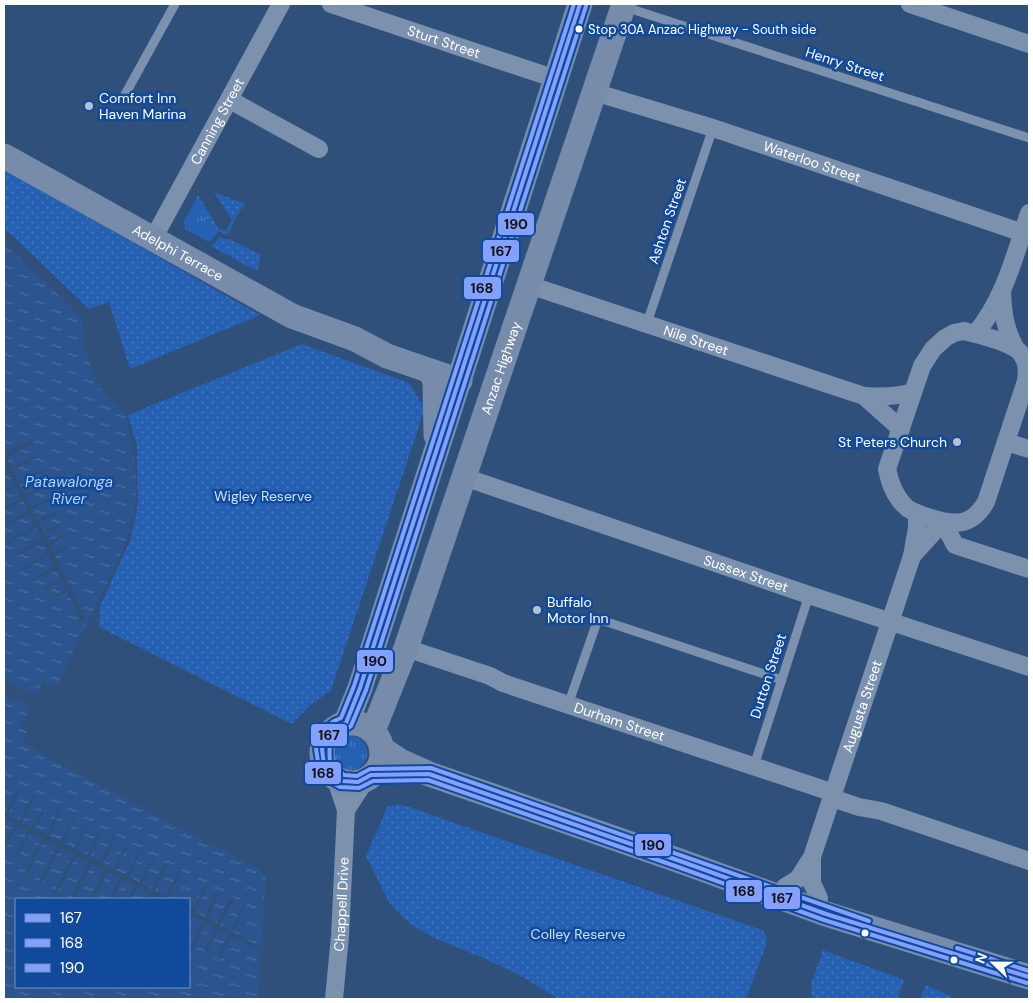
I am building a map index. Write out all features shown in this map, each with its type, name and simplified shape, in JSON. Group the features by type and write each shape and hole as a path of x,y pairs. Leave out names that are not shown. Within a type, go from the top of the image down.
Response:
{"street":[{"name":"Canning Street","path":"153,239 281,4"},
{"name":"Sturt Street","path":"331,4 556,79"},
{"path":"346,723 360,688 436,455 465,374 488,292 580,4"},
{"path":"910,4 1029,44"},
{"name":"Anzac Highway","path":"381,745 406,648 624,5"},
{"name":"Waterloo Street","path":"594,92 712,128 1026,234"},
{"path":"230,100 319,149"},
{"name":"Adelphi Terrace","path":"4,156 292,316 355,339 387,356 430,371 465,374"},
{"path":"975,334 986,321 1002,292 1026,234 1029,213"},
{"path":"488,292 514,302 521,300 528,288"},
{"path":"465,374 489,365 512,334 528,288"},
{"name":"Nile Street","path":"528,288 647,323 864,396 884,397 913,392"},
{"path":"1002,292 1003,314 1007,332 1015,347 1022,354 1027,370 1026,382 986,502 982,510 969,520 960,523 943,522 909,510 892,487 888,469 922,366 933,349 945,338 959,332 975,334 1015,347"},
{"name":"Adelphi Terrace","path":"355,339 390,343 465,374"},
{"path":"430,371 434,381 436,455"},
{"path":"465,374 479,395 479,424 467,466"},
{"name":"Nile Street","path":"864,396 901,429"},
{"path":"1006,442 1029,449"},
{"name":"Sussex Street","path":"467,466 809,595 1029,667"},
{"name":"Augusta Street","path":"785,887 798,879 812,857 912,556 917,528 917,513"},
{"path":"943,522 955,545 1029,570"},
{"name":"Augusta Street","path":"912,556 943,522"},
{"name":"Durham Street","path":"406,648 568,705 754,766 833,795 859,807 881,811 1029,860"},
{"path":"430,774 369,777 350,783 335,777 324,765 322,749 330,732 337,726 346,723 356,723 365,726 381,745 400,761 430,774 826,914 1029,977"},
{"path":"346,810 380,764 381,745"},
{"name":"Chappell Drive","path":"334,999 340,936 346,810 335,777"},
{"name":"Augusta Street","path":"812,857 812,883 818,898"},
{"path":"680,861 763,879 854,910 926,944"}],"lane":[{"path":"122,100 175,4"},
{"name":"Henry Street","path":"624,5 1029,138"},
{"name":"Ashton Street","path":"647,323 712,128"},
{"name":"Dutton Street","path":"754,766 809,595"},
{"path":"568,705 598,619 782,680"}],"green space":[{"path":"4,169 260,315 130,369 109,302 89,309 13,236 4,230"},
{"path":"214,192 245,204 227,235 219,231 215,236 196,199 198,195 219,230 226,231 232,220"},
{"path":"196,199 215,236 209,242 185,229 184,221"},
{"path":"220,237 229,239 261,255 257,271 211,246"},
{"name":"Wigley Reserve","path":"302,344 409,383 425,408 331,690 309,706 292,724 99,627 100,606 131,539 138,502 137,446 128,415"},
{"path":"350,736 362,741 367,753 362,765 350,770 338,765 333,753 338,741"},
{"name":"Colley Reserve","path":"399,805 762,930 766,936 766,945 746,999 558,999 521,976 432,937 409,923 390,904 366,856 388,806"},
{"path":"823,950 904,980 897,999 812,999 811,984"},
{"path":"926,985 956,999 920,999"}],"water":[{"name":"Patawalonga River","path":"4,242 82,318 84,349 94,375 107,398 126,416 133,449 136,481 135,505 130,530 117,564 56,687 43,681 37,696 4,679"},
{"path":"4,694 30,707 20,728 27,731 24,743 50,759 266,874 258,999 4,998"}],"pier":[{"path":"30,439 33,444 7,458 11,467 38,455 39,457 13,470 18,481 45,468 46,470 19,483 24,494 51,481 53,483 26,497 31,507 58,494 59,496 32,510 37,520 59,510 60,512 39,523 43,531 60,524 61,526 44,534 48,542 66,534 67,536 50,545 53,552 71,544 72,546 55,555 86,619 81,621 67,592 53,598 52,596 65,589 62,581 43,590 42,588 60,579 56,570 32,581 31,579 54,567 49,556 22,570 21,568 48,554 43,543 15,557 14,554 41,540 36,528 8,543 7,540 35,526 29,515 4,527 4,525 28,512 23,501 4,510 4,507 21,498 16,487 4,493 4,490 14,484 9,473 4,475 4,470 7,469 4,463 4,453"},
{"path":"18,789 20,790 7,816 19,821 32,796 34,797 21,823 33,828 45,803 47,804 35,829 47,835 58,810 61,811 49,836 60,842 73,817 75,818 63,843 74,849 86,824 88,825 76,850 87,856 100,830 102,831 90,857 100,862 113,837 116,838 103,863 114,869 126,844 128,845 116,870 127,876 139,850 141,851 129,877 139,882 153,857 155,858 142,884 152,889 166,863 168,864 155,891 166,896 179,870 182,871 169,897 170,898 160,898 153,895 151,898 148,898 150,893 138,887 132,898 128,898 134,885 123,880 114,898 110,898 120,878 108,872 95,898 90,898 104,870 92,864 75,898 71,898 88,862 76,856 58,891 54,893 73,854 60,848 42,883 38,885 57,846 44,840 27,875 23,877 42,838 30,833 18,857 14,858 28,832 17,826 4,850 14,825 4,819 4,814"},
{"path":"206,884 208,885 195,911 204,917 218,890 221,891 208,918 217,924 231,896 234,898 220,925 230,931 244,904 246,905 233,932 261,948 261,952 231,936 219,960 217,958 228,935 218,929 207,953 204,952 215,928 206,923 193,949 190,947 202,921 193,916 190,923 190,908 192,909"}],"transit line":[{"name":"168","path":"574,4 354,686 341,718 325,728 319,737 316,749 319,768 331,782 340,787 359,788 373,781 428,780 824,920 1027,983"},
{"name":"167","path":"580,4 360,688 346,723 337,726 330,732 322,749 324,765 335,777 342,781 358,782 371,775 429,774 826,914 1029,977"},
{"name":"190","path":"586,6 366,690 351,726 333,738 330,762 344,775 357,776 370,769 431,768 869,921"},
{"name":"190","path":"957,948 1029,971"}],"place":[{"name":"Stop 30A Anzac Highway - South side","path":"579,29"},
{"name":"Comfort Inn Haven Marina","path":"89,106"},
{"name":"St Peters Church","path":"957,442"},
{"name":"Buffalo Motor Inn","path":"537,610"}]}
